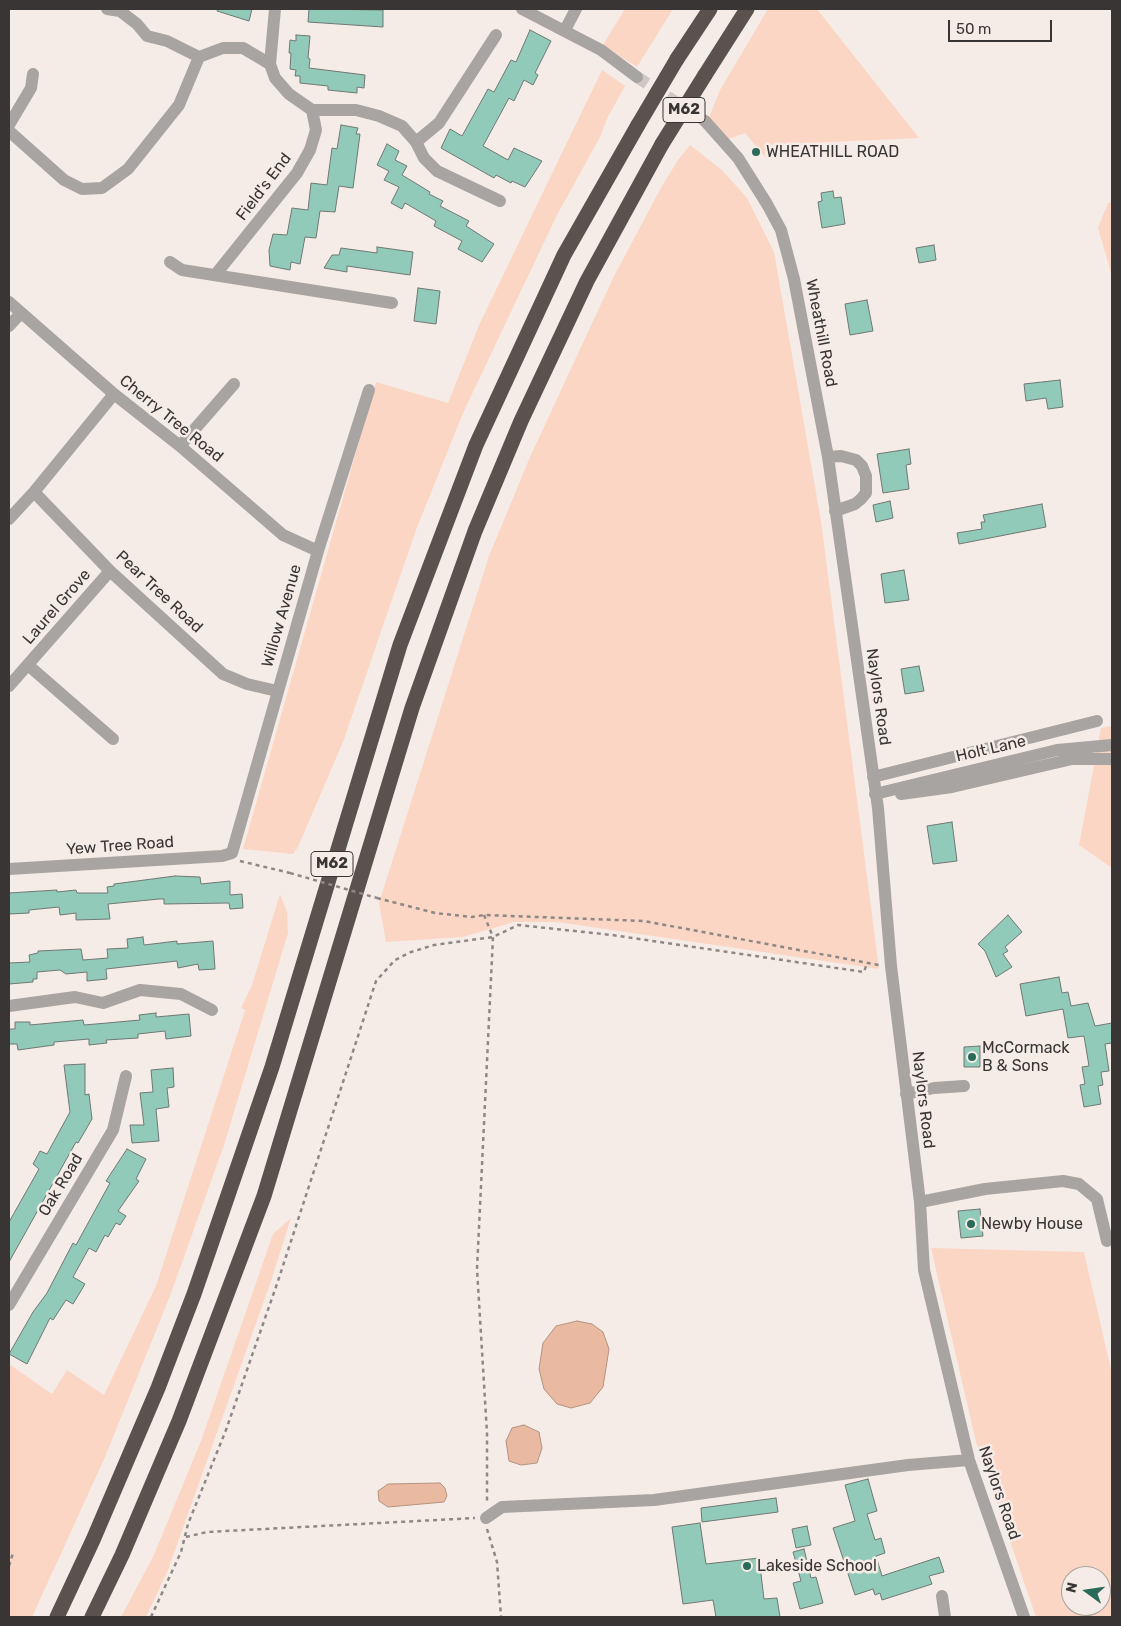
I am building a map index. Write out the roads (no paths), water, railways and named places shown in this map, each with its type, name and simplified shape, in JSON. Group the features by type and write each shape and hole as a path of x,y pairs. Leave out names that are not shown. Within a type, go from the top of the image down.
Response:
{"highway":[{"name":"M62","path":"57,1617 93,1540 150,1406 194,1294 272,1067 400,645 476,445 564,255 638,125 710,9"},
{"name":"M62","path":"92,1617 122,1555 179,1421 264,1196 412,708 475,530 522,421 587,281 662,144 748,9"}],"street":[{"path":"107,9 120,11 137,24 147,36 167,41 199,57"},
{"path":"274,9 270,64 275,78 289,94 312,110 356,110 378,116 402,126 416,142 424,158 437,171 500,201"},
{"path":"522,9 601,50 637,77"},
{"path":"565,30 576,9"},
{"path":"416,142 439,123 496,35"},
{"path":"9,131 64,180 82,189 102,188 128,169 179,105 199,57 223,48 243,48 270,64"},
{"path":"9,125 31,88 33,74"},
{"name":"Field's End","path":"216,274 297,173 310,150 316,130 312,110"},
{"name":"Wheathill Road","path":"705,121 738,158 781,230 794,279 828,457 844,575"},
{"path":"170,262 182,270 392,303"},
{"name":"Cherry Tree Road","path":"9,302 114,394 180,446 283,535 318,551"},
{"path":"9,326 21,313"},
{"path":"180,446 234,384"},
{"name":"Willow Avenue","path":"232,853 318,551 369,390"},
{"path":"9,518 34,492 114,394"},
{"path":"828,457 840,456 856,460 862,466 866,476 866,493 861,499 855,504 835,511"},
{"name":"Pear Tree Road","path":"34,492 110,571 224,674 247,684 277,691"},
{"name":"Laurel Grove","path":"9,686 110,571"},
{"name":"Naylors Road","path":"844,575 877,794 890,966 920,1202 924,1270 969,1460 1024,1617"},
{"name":"Laurel Grove","path":"28,665 114,739"},
{"path":"873,777 1097,721"},
{"name":"Holt Lane","path":"877,794 1057,750 1112,745"},
{"name":"Holt Lane","path":"877,794 892,795 952,787 1072,759 1112,759"},
{"name":"Yew Tree Road","path":"9,869 222,856 232,853"},
{"path":"9,1006 75,997 103,1003 140,990 180,994 212,1010"},
{"name":"Oak Road","path":"9,1305 114,1130 126,1076"},
{"path":"906,1094 934,1088 964,1086"},
{"path":"920,1202 986,1190 1063,1181 1079,1184 1097,1199 1107,1241"},
{"path":"486,1518 502,1507 654,1500 908,1465 969,1460"},
{"path":"942,1596 945,1617"}],"tunnel":[{"path":"637,77 705,121"}],"place":[{"name":"WHEATHILL ROAD","path":"756,152"},
{"name":"McCormack B & Sons","path":"972,1057"},
{"name":"Newby House","path":"971,1224"},
{"name":"Lakeside School","path":"747,1566"}]}
